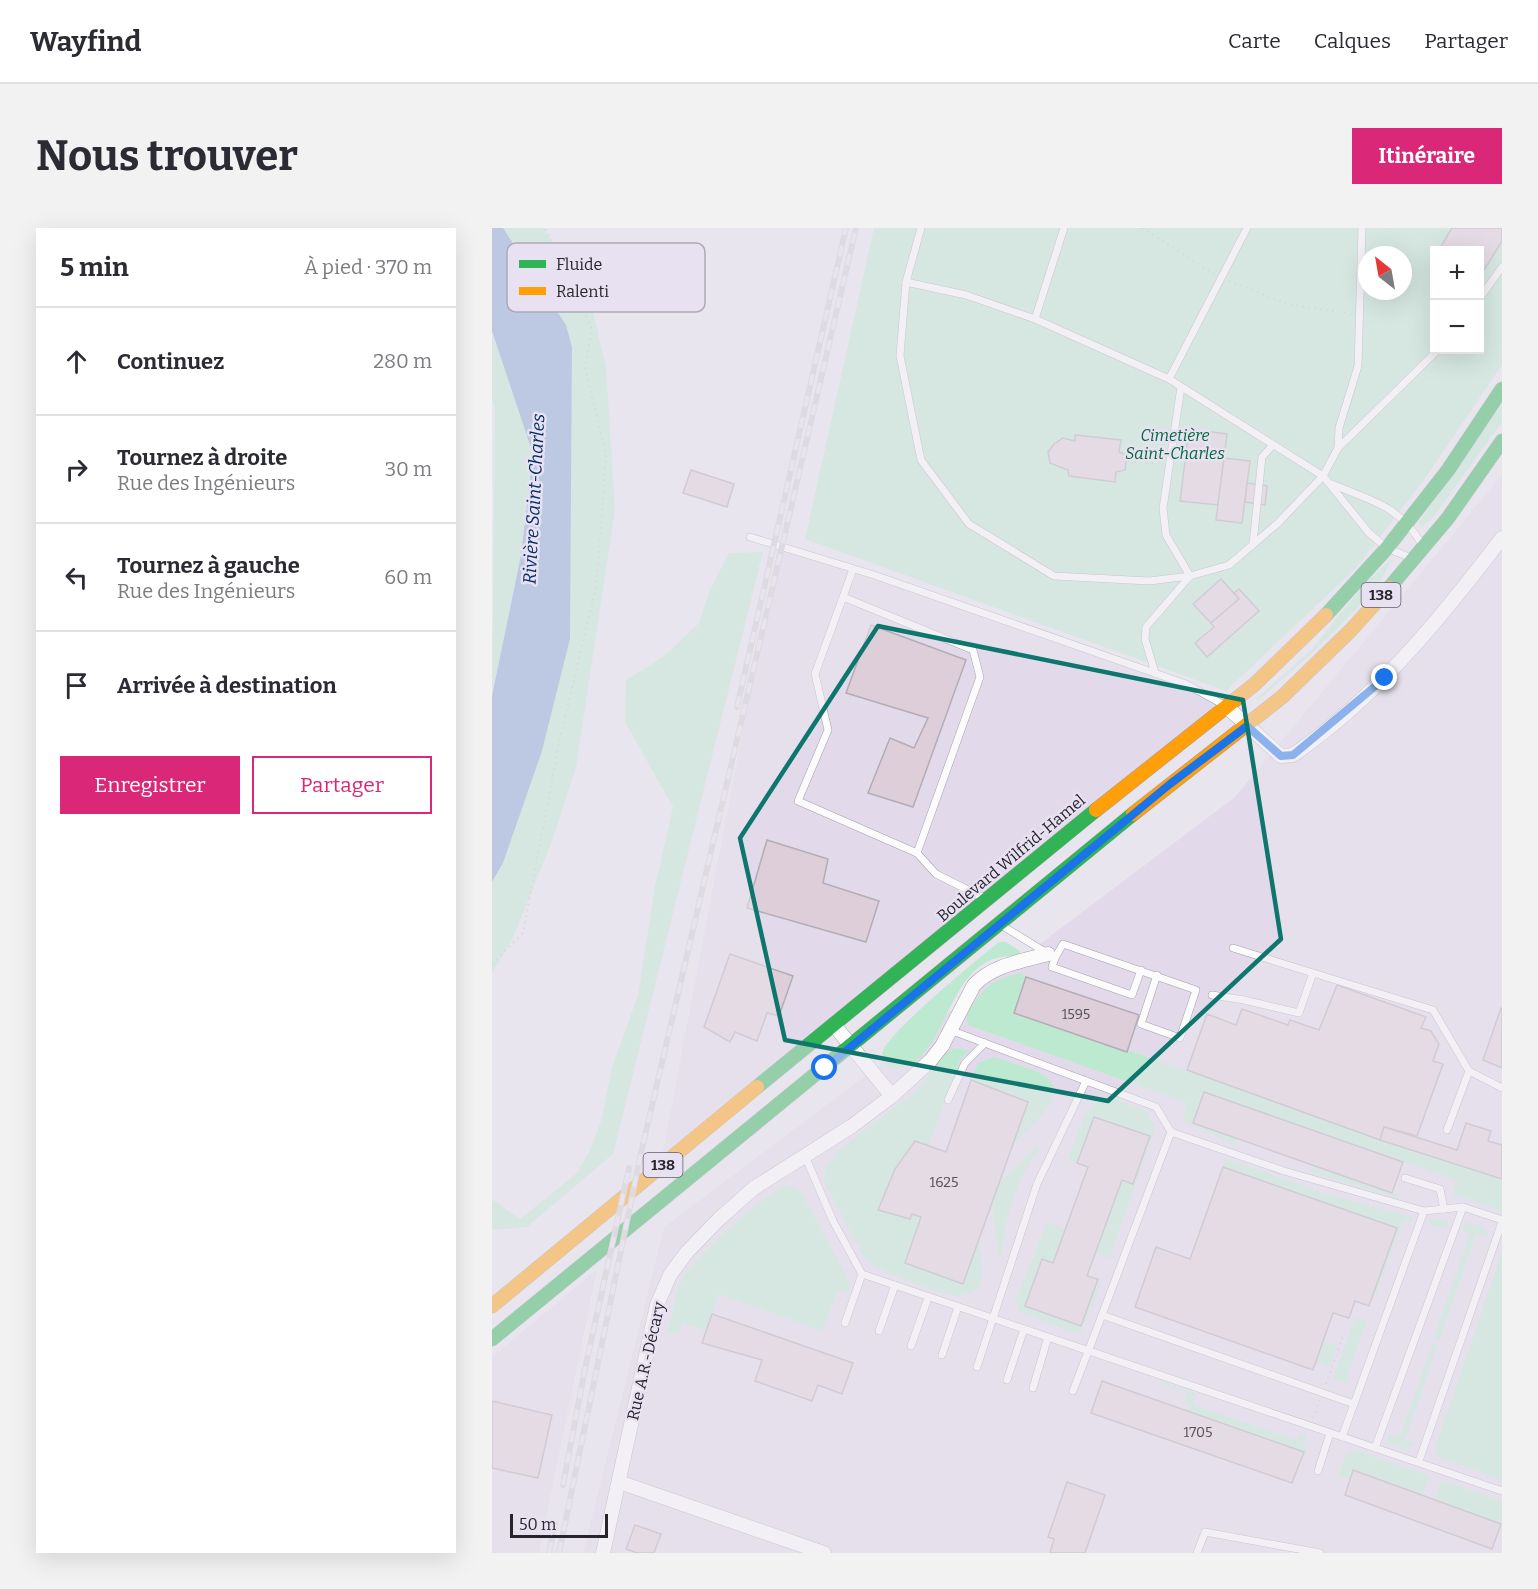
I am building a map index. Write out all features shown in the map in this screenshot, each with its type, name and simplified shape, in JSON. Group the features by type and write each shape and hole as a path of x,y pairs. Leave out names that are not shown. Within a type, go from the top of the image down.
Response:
{"main road":[{"name":"Boulevard Wilfrid-Hamel","path":"492,1306 1153,763 1227,707 1322,620 1387,548 1448,470 1502,389"},
{"name":"138","path":"492,1339 1170,784 1247,726 1338,641 1413,559 1502,441"}],"street":[{"path":"1227,707 1281,756 1293,755 1385,678 1445,613 1502,537"},
{"name":"Rue A.R.-Décary","path":"603,1553 657,1305 670,1275 687,1252 754,1188 892,1096 930,1061 974,985 981,978 999,968 1051,956"},
{"path":"834,1025 892,1096"},
{"path":"619,1482 824,1553"}],"lane":[{"path":"921,228 906,282 900,356 921,460 969,524 1054,576 1149,581 1190,576 1229,565 1278,523 1323,476 1338,447 1434,354"},
{"path":"1035,319 1065,228"},
{"path":"1169,379 1248,228"},
{"path":"1338,447 1339,428 1358,366 1362,228"},
{"path":"1484,292 1502,267"},
{"path":"906,282 966,295 1035,319 1169,379 1323,476 1369,533 1387,548 1413,559"},
{"path":"1181,387 1163,507 1166,535 1190,576"},
{"path":"1253,544 1262,458 1273,445"},
{"path":"1329,483 1392,510 1408,523 1423,546"},
{"path":"750,537 853,569 1155,673 1205,692 1227,707"},
{"path":"853,569 815,674 828,730 798,801 916,853 936,874 987,899"},
{"path":"1155,673 1145,639 1146,627 1190,576"},
{"path":"843,597 973,650 980,676 916,853"},
{"path":"999,924 1051,956"},
{"path":"1051,956 1063,944 1157,975 1199,990 1180,1038 1141,1024 1157,975"},
{"path":"1233,948 1433,1010 1469,1071 1502,1088"},
{"path":"1051,956 1052,967 1132,995 1141,970"},
{"path":"1212,995 1299,1013 1313,973"},
{"path":"950,1030 1156,1107 1171,1131 1294,1174 1424,1211 1463,1207 1502,1221 1419,1461"},
{"path":"948,1100 965,1063 985,1043"},
{"path":"1447,1130 1469,1071"},
{"path":"978,1367 1037,1184 1086,1081"},
{"path":"1073,1391 1171,1131"},
{"path":"805,1156 833,1221 862,1275 1419,1461 1502,1491"},
{"path":"1405,1178 1440,1189 1444,1209"},
{"path":"1375,1448 1463,1207"},
{"path":"1342,1437 1424,1211"},
{"path":"845,1323 862,1275"},
{"path":"879,1331 895,1285"},
{"path":"911,1346 928,1298"},
{"path":"942,1355 958,1307"},
{"path":"1102,1315 1354,1404"},
{"path":"1007,1380 1024,1329"},
{"path":"1033,1388 1048,1337"},
{"path":"1318,1471 1330,1433"},
{"path":"1197,1553 1205,1532 1320,1553"}],"path":[{"path":"544,228 553,243"},
{"path":"1142,228 1221,278 1288,304 1359,316"},
{"path":"492,964 523,933 558,748 595,592 606,456 585,367 592,330 585,312"},
{"path":"1128,461 1170,465"},
{"path":"1310,1426 1343,1336"}],"highlighted area":[{"path":"878,626 1243,700 1281,939 1108,1101 785,1040 740,838"}],"shaded area":[{"path":"1502,475 1502,1553 583,1553 664,1227 1235,797"},
{"path":"777,549 874,575 1186,684 1227,707 656,1172 664,1146"},
{"path":"597,1269 539,1553 492,1553 492,1357"}],"green space":[{"path":"503,228 543,228 553,243 513,243"},
{"name":"Cimetière Saint-Charles","path":"874,228 1502,228 1502,365 1424,480 1356,568 1226,691 805,539"},
{"path":"558,312 593,312 606,367 615,510 576,767 553,839 512,940 492,973 492,882 503,863 542,751 570,639 572,347 566,325"},
{"path":"492,331 533,454 521,555 492,696 495,410 492,400"},
{"path":"1502,404 1502,422 1432,519 1421,527 1419,522"},
{"path":"763,552 613,1154 527,1227 492,1230 492,1199 520,1219 577,1173 591,1148 602,1118 612,1067 638,995 655,886 673,807 625,722 626,680 664,656 699,623 709,592 729,553"},
{"path":"1392,559 1370,594 1352,614 1311,654 1257,701 1256,699 1310,651 1366,582"},
{"path":"999,942 1006,942 1020,951 1020,955 993,959 976,969 963,984 934,1039 923,1054 909,1065 891,1070 882,1060 882,1053 888,1043 916,1013"},
{"path":"1021,973 1026,977 1014,1013 1187,1070 1380,1140 1502,1179 1502,1211 1453,1194 1456,1180 1204,1092 1193,1123 1238,1139 1235,1145 1186,1122 1183,1115 1187,1103 968,1025 966,1015 988,986"},
{"path":"956,1048 969,1050 960,1060 929,1145 915,1141 889,1182 879,1210 910,1219 912,1214 921,1217 963,1284 978,1242 983,1269 982,1279 971,1293 958,1296 911,1282 866,1260 824,1182 825,1167 836,1156 835,1153 915,1092 946,1053"},
{"path":"994,1057 1038,1072 1049,1080 1054,1089 1047,1109 1013,1144 1027,1101 971,1080 978,1063"},
{"path":"1112,1098 1147,1111 1155,1129 1108,1258 1095,1253 1122,1180 1133,1183 1150,1137 1094,1117 1077,1163 1068,1160 1082,1121 1088,1112 1102,1100"},
{"path":"1037,1146 1039,1148 1013,1199 1001,1255 998,1255 992,1204 1000,1182"},
{"path":"1225,1158 1324,1193 1412,1217 1413,1223 1403,1220 1376,1295 1373,1294 1397,1228 1223,1167"},
{"path":"1312,1165 1399,1195 1398,1198 1310,1172"},
{"path":"787,1186 794,1187 803,1195 851,1285 848,1293 838,1290 822,1331 719,1294 706,1331 682,1323 679,1333 668,1333 677,1291 689,1269 763,1199"},
{"path":"1429,1219 1447,1221 1448,1229 1428,1224"},
{"path":"1047,1222 1066,1229 1053,1263 1042,1259 1026,1306 1081,1326 1099,1281 1101,1284 1081,1332 1073,1332 1021,1313 1015,1302"},
{"path":"1465,1222 1483,1226 1488,1234 1485,1236 1476,1234 1440,1340 1434,1337 1470,1233 1462,1230"},
{"path":"1502,1252 1502,1480 1440,1458 1434,1451"},
{"path":"1355,1317 1367,1320 1348,1374 1349,1384 1333,1378"},
{"path":"1323,1341 1337,1346 1330,1367 1316,1362"},
{"path":"1433,1343 1438,1344 1405,1440 1414,1444 1406,1450 1387,1442 1390,1435 1399,1438"},
{"path":"1160,1381 1195,1393 1194,1405 1296,1440 1303,1431 1306,1437 1303,1446 1307,1450 1303,1460 1304,1452 1187,1410 1188,1404 1184,1402 1187,1392 1161,1384"},
{"path":"1355,1450 1430,1476 1422,1495 1354,1470 1350,1479 1341,1476 1339,1473 1346,1454"},
{"path":"1441,1480 1502,1501 1502,1532 1499,1531 1501,1524 1435,1499"}],"water":[{"name":"Rivière Saint-Charles","path":"492,228 503,228 513,243 507,243 507,312 558,312 566,325 572,347 570,639 542,751 503,863 492,882 492,696 521,555 533,454 492,331"}],"building":[{"path":"1452,228 1502,228 1502,241 1484,270 1484,246 1441,246"},
{"path":"1189,429 1227,434 1218,505 1180,501"},
{"path":"1075,435 1121,440 1119,452 1127,455 1125,470 1116,472 1115,482 1069,476 1068,470 1050,463 1048,452 1054,444 1063,438 1075,441"},
{"path":"1224,458 1250,461 1242,523 1216,520"},
{"path":"691,470 734,484 727,507 683,493"},
{"path":"1247,483 1267,486 1265,505 1245,502"},
{"path":"1221,579 1239,599 1211,623 1193,604"},
{"path":"1239,589 1259,611 1207,657 1195,643 1214,627 1211,623 1239,599 1234,593"},
{"path":"871,625 966,660 913,807 868,793 890,738 914,748 928,718 846,693"},
{"path":"767,840 828,859 823,883 879,901 866,942 747,908"},
{"path":"730,954 793,976 780,1013 776,1015 767,1013 757,1041 735,1032 730,1042 704,1027"},
{"path":"1026,977 1139,1015 1127,1052 1014,1013"},
{"path":"1337,985 1426,1017 1421,1028 1431,1031 1439,1044 1433,1061 1443,1064 1417,1136 1384,1127 1380,1140 1187,1070 1207,1014 1236,1025 1242,1009 1288,1025 1290,1020 1319,1030"},
{"path":"1502,1009 1502,1068 1483,1060"},
{"path":"971,1080 1028,1102 963,1284 905,1263 921,1217 912,1214 910,1219 878,1210 895,1169 915,1141 946,1152"},
{"path":"1204,1092 1403,1162 1392,1193 1193,1123"},
{"path":"1094,1117 1150,1136 1133,1184 1122,1180 1087,1276 1098,1279 1081,1326 1025,1306 1042,1259 1053,1263 1088,1167 1077,1163"},
{"path":"1466,1123 1491,1131 1488,1141 1502,1145 1502,1179 1380,1140 1384,1127 1457,1150"},
{"path":"1223,1167 1397,1228 1369,1306 1355,1301 1349,1318 1333,1313 1313,1370 1135,1307 1156,1247 1190,1259"},
{"path":"712,1314 853,1363 842,1394 818,1385 812,1401 755,1381 762,1360 702,1343"},
{"path":"1102,1381 1304,1452 1292,1483 1091,1413"},
{"path":"492,1401 552,1415 538,1478 492,1468"},
{"path":"1353,1470 1501,1524 1492,1549 1345,1495"},
{"path":"1067,1482 1105,1495 1085,1553 1050,1553 1054,1539 1048,1537"},
{"path":"635,1525 661,1534 654,1553 637,1553 626,1549"}],"railway":[{"path":"737,707 846,228"},
{"path":"559,1553 641,1153 856,228"},
{"path":"563,1485 585,1369 629,1168"},
{"path":"549,1553 555,1524"}],"traffic: fast":[{"path":"1326,615 1387,548 1448,470 1502,389"},
{"path":"1389,588 1448,518 1502,441"},
{"path":"757,1087 1096,810"},
{"path":"492,1339 1133,814"}],"traffic: slow":[{"path":"1133,814 1282,697 1351,630 1389,588"},
{"path":"1096,810 1255,684 1326,615"},
{"path":"492,1306 757,1087"}],"route":[{"path":"825,1068 1170,784 1247,726 1281,756 1293,755 1385,678"}]}
